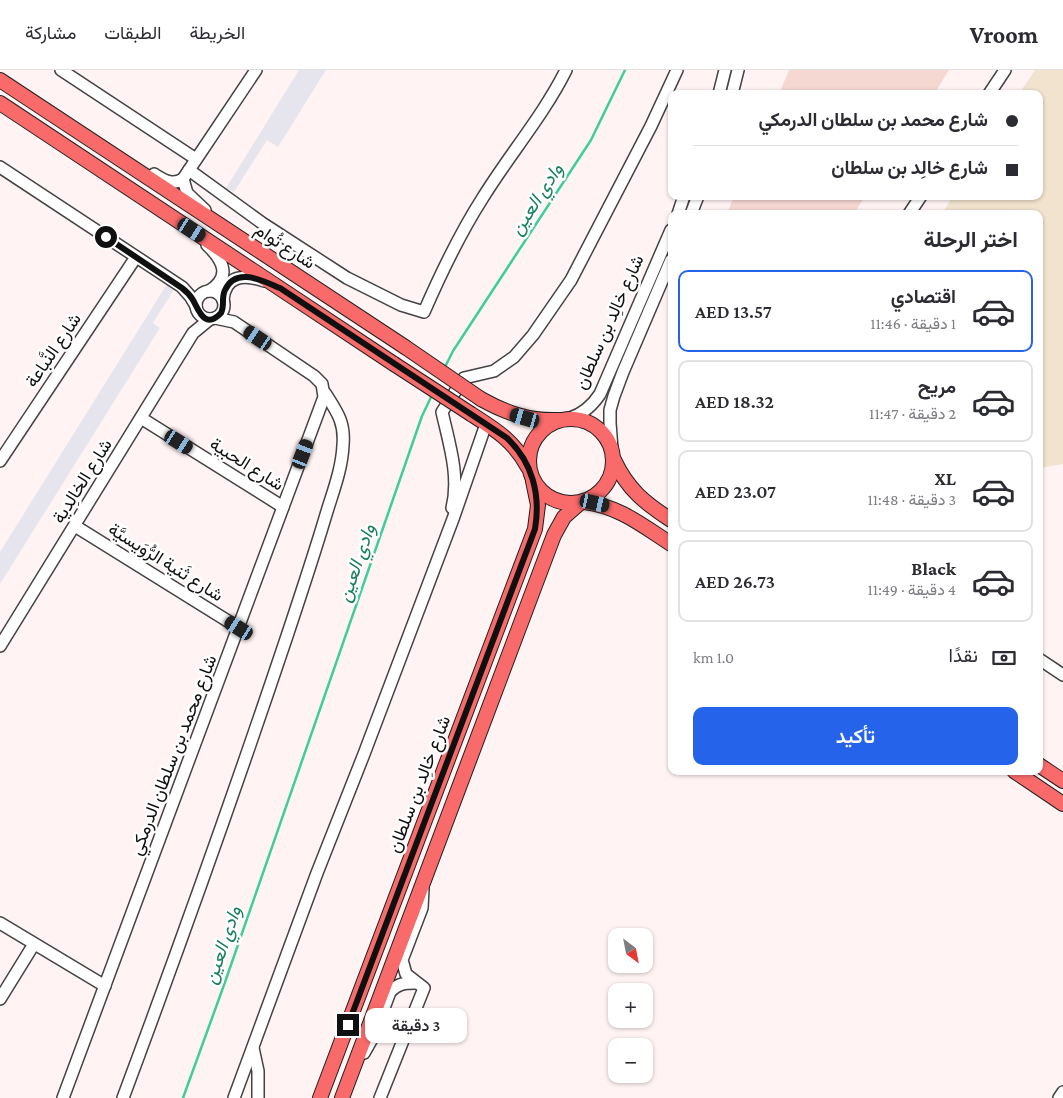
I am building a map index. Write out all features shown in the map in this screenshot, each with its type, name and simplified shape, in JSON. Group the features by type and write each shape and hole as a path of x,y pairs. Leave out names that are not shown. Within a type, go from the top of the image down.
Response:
{"main road":[{"name":"شارع تُوام","path":"0,80 481,399 509,413 525,418 542,421 564,419"},
{"path":"0,103 507,438 515,446 528,467 533,482 553,500 566,504 582,502 605,505 624,513 668,542"},
{"path":"528,467 532,444 538,433 564,419 581,420 600,430 608,439 623,479 636,495 668,518"},
{"path":"342,1098 554,535 564,517 582,502 594,497 602,490 611,476 613,454"},
{"name":"شارع خالِد بن سلطان","path":"320,1098 535,529 538,505 533,482"},
{"path":"1043,768 1063,781"},
{"path":"1020,775 1063,804"}],"street":[{"path":"61,70 196,160"},
{"path":"136,169 153,174 168,183 179,182 186,175 256,70"},
{"path":"186,175 347,278 401,306 424,312 447,260 482,198 553,96 566,70"},
{"path":"439,555 453,503 455,485 453,460 442,412 464,378 494,372 514,357 533,335 571,280 651,126 677,70"},
{"path":"720,90 726,70"},
{"path":"733,90 738,70"},
{"path":"992,90 1005,70"},
{"path":"0,167 182,288 190,296 202,317 234,322 319,380 344,428 339,474 307,576 252,741 123,1098"},
{"path":"186,175 187,193 212,220"},
{"path":"192,230 214,251 223,267 222,279 197,299 196,308"},
{"name":"شارع خالِد بن سلطان","path":"564,419 580,415 588,409 600,394 668,237"},
{"name":"شارع النَّباعة","path":"0,461 136,257"},
{"name":"شارع خالِد بن سلطان","path":"613,454 610,410 614,396 668,267"},
{"path":"212,318 221,313 225,289 228,284 237,278 243,276 254,278 280,288"},
{"path":"182,288 219,294 234,322"},
{"name":"شارع الخالِدية","path":"0,646 192,333 196,308"},
{"name":"شارع الخالِدية","path":"192,333 212,318"},
{"name":"شارع محمد بن سلطان الدرمكي","path":"64,1098 325,393"},
{"name":"شارع الحبية","path":"141,418 283,507"},
{"path":"234,1098 456,510 486,424"},
{"name":"شارع ثَنية الرُّوَيسيَّة","path":"75,526 239,628"},
{"path":"1043,662 1063,675"},
{"path":"380,1098 424,988 416,984 406,974 402,960 422,908 422,884"},
{"path":"0,923 105,986"},
{"path":"0,999 34,944"},
{"path":"354,1066 369,1045 390,992 402,983 416,984"},
{"path":"252,1048 258,1071 258,1098"},
{"path":"1059,1098 1063,1092"}],"shaded area":[{"path":"299,70 326,70 278,147 267,140 234,192 226,188"},
{"path":"789,70 949,70 936,90 781,90"},
{"path":"1035,70 1063,70 1063,464 1043,467 1043,210 944,210 951,200 1043,200 1043,90 1022,90"},
{"path":"732,200 863,200 856,210 729,210"},
{"path":"167,284 175,288 153,323 160,328 0,584 0,552"}],"waterway":[{"name":"وادي العين","path":"445,367 453,351 591,140 625,70"},
{"name":"وادي العين","path":"183,1098 422,416 432,395"}],"route":[{"path":"106,237 182,288 190,296 202,317 215,318 221,313 224,305 223,295 225,289 228,284 237,278 249,276 280,288 497,430 515,446 522,456 533,482 538,505 535,529 348,1025"}]}
